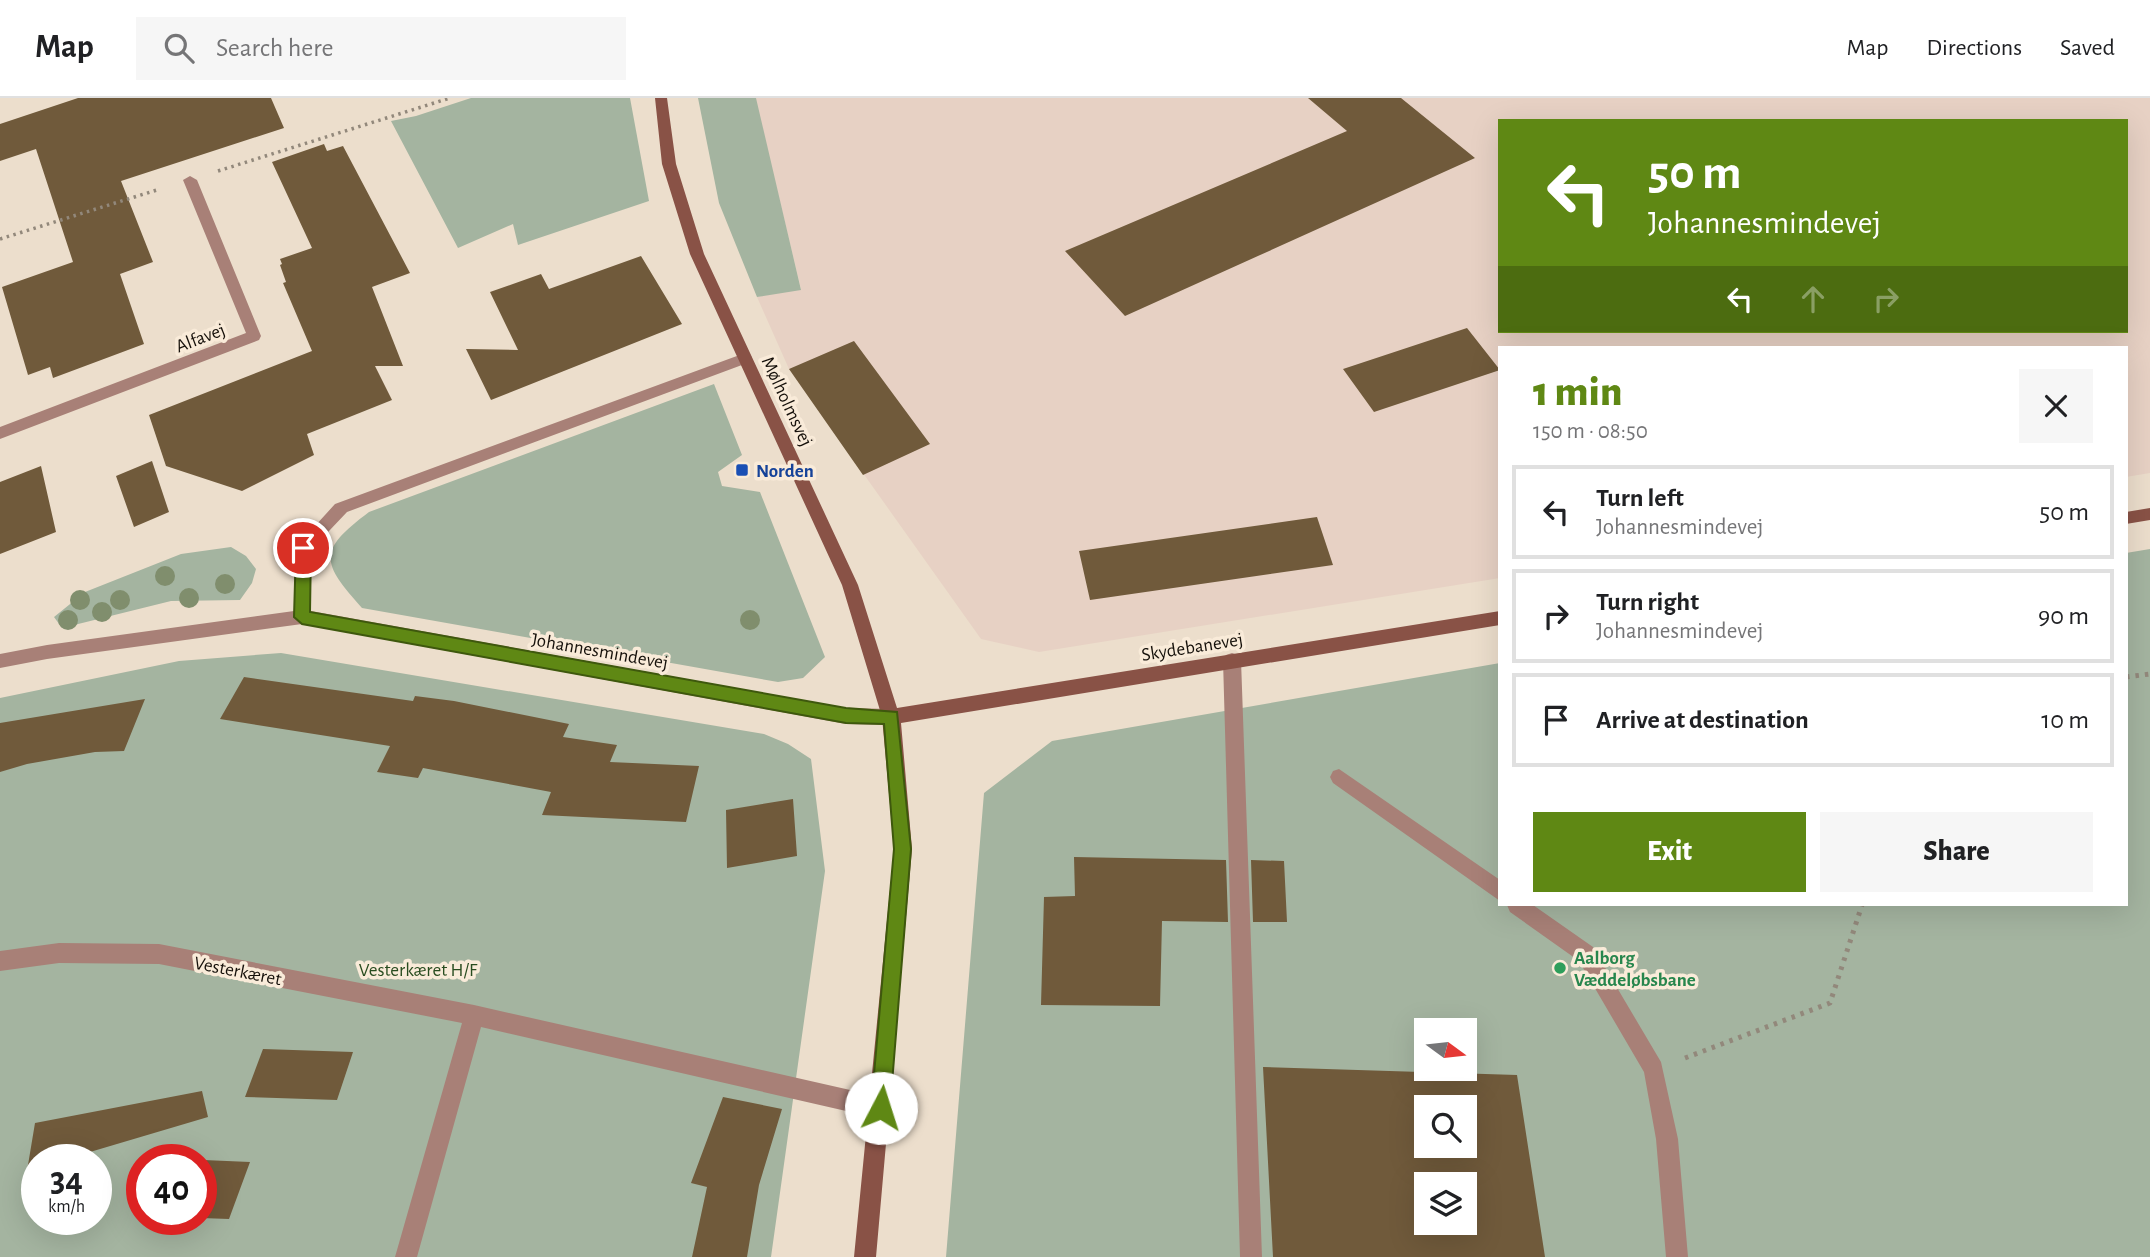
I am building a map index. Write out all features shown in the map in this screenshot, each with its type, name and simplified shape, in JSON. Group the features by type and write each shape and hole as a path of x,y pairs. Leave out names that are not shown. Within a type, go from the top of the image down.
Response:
{"street":[{"name":"Mølholmsvej","path":"661,98 669,164 697,254 850,585 891,718 903,849 881,1108 865,1257"},
{"name":"Alfavej","path":"0,433 254,336 190,180"},
{"path":"302,617 303,548 341,508 745,358"},
{"path":"2128,518 2150,514"},
{"name":"Johannesmindevej","path":"0,661 47,652 302,617 846,716 891,718"},
{"name":"Skydebanevej","path":"891,718 1498,618"},
{"path":"1232,660 1251,1257"},
{"path":"1339,777 1498,891"},
{"path":"1518,906 1586,954 1654,1069 1667,1139 1677,1257"},
{"name":"Vesterkæret","path":"0,961 59,953 159,954 474,1015 881,1108"},
{"path":"406,1257 474,1015"}],"path":[{"path":"0,239 450,98"},
{"path":"2128,677 2150,674"},
{"path":"1654,1069 1830,1003 1861,906"}],"shaded area":[{"name":"Norden","path":"755,98 2150,98 2150,473 2128,477 2128,346 1498,346 1498,578 1039,652 981,639 789,369 757,297 801,289"}],"green space":[{"path":"471,98 630,98 649,201 518,245 513,224 458,248 391,121 416,116"},
{"path":"698,98 756,98 801,290 757,297 719,203"},
{"path":"714,384 742,455 718,472 722,486 760,492 825,657 803,678 778,682 362,608 332,568 333,547 352,525 369,512"},
{"path":"231,547 246,556 256,569 252,583 240,600 171,601 62,628 54,617 85,592 181,554"},
{"name":"Aalborg Væddeløbsbane","path":"2150,549 2150,1257 946,1257 984,793 1052,741 1498,663 1498,906 2128,906 2128,553"},
{"name":"Vesterkæret H/F","path":"281,653 764,734 788,744 811,759 825,871 771,1257 0,1257 0,698 179,661"}],"building":[{"path":"78,98 271,98 284,128 121,181 153,262 120,274 144,344 53,378 50,367 28,375 2,287 73,262 36,149 0,161 0,124"},
{"path":"1308,98 1401,98 1475,158 1125,316 1065,251 1347,131"},
{"path":"324,144 327,151 343,146 410,273 372,287 403,366 375,366 392,400 307,434 314,455 242,491 166,466 149,415 312,351 283,283 286,282 280,259 312,248 272,162"},
{"path":"641,256 682,324 491,400 466,349 518,350 490,292 541,274 549,289"},
{"path":"1467,328 1498,371 1374,412 1343,369"},
{"path":"854,341 930,444 863,475 789,369"},
{"path":"152,461 169,512 134,527 116,476"},
{"path":"41,466 56,532 0,554 0,482"},
{"path":"1317,517 1333,565 1090,600 1079,551"},
{"path":"244,677 413,701 415,696 454,701 569,724 563,737 617,745 610,762 699,766 686,822 542,815 551,792 423,768 418,778 377,772 390,746 220,719"},
{"path":"145,699 124,751 95,752 27,764 0,772 0,723"},
{"path":"793,799 797,856 727,868 726,810"},
{"path":"1074,857 1226,860 1228,922 1162,921 1160,1006 1041,1005 1044,897 1075,896"},
{"path":"1251,860 1284,861 1287,922 1253,922"},
{"path":"263,1049 353,1052 337,1100 245,1097"},
{"path":"1263,1067 1414,1072 1414,1082 1477,1082 1477,1074 1517,1075 1545,1257 1273,1257"},
{"path":"202,1091 208,1117 112,1145 32,1144 35,1123"},
{"path":"723,1097 782,1109 759,1185 747,1257 692,1257 707,1187 691,1183"},
{"path":"217,1161 250,1162 229,1219 217,1219"}],"place":[{"name":"Norden","path":"742,470"},
{"name":"Aalborg Væddeløbsbane","path":"1560,968"}],"route":[{"path":"303,548 302,617 846,716 891,718 903,849 881,1108"}]}
